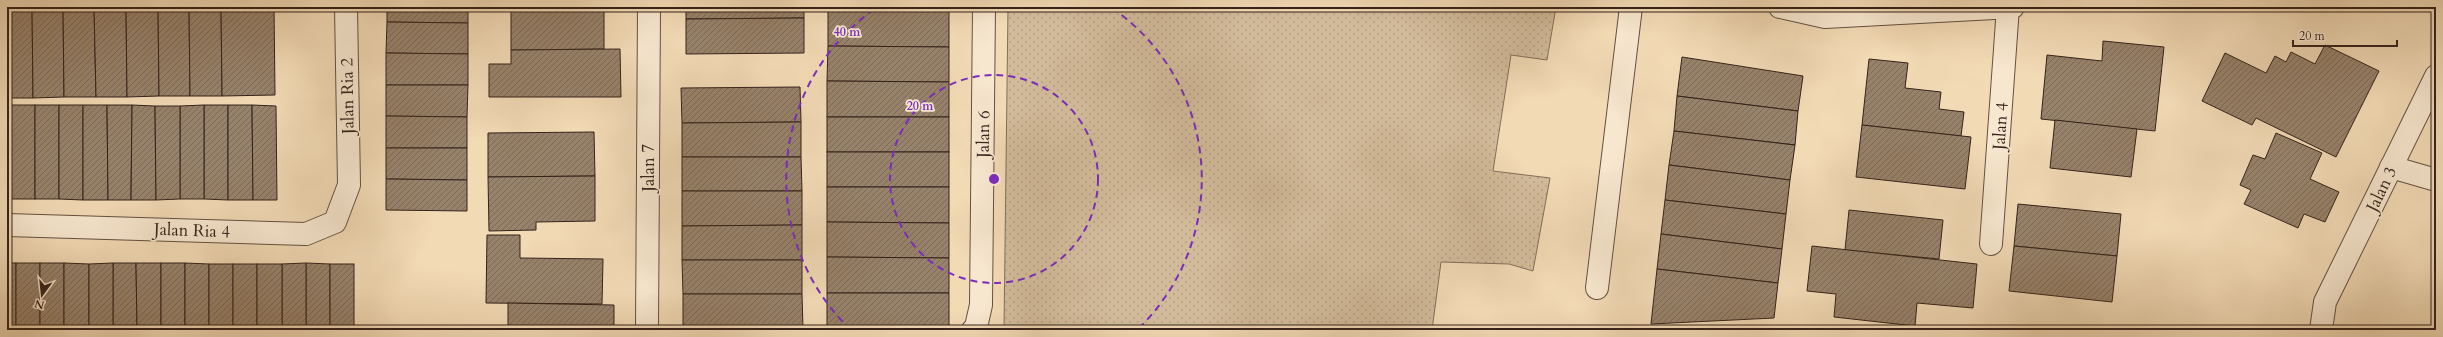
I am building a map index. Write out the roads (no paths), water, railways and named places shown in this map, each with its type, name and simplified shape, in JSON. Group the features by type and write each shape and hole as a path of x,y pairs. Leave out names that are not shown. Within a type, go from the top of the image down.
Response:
{"street":[{"name":"Jalan Ria 2","path":"346,7 349,185"},
{"name":"Jalan 7","path":"647,330 649,7"},
{"name":"Jalan 6","path":"973,330 976,327 981,305 984,7"},
{"path":"1597,288 1630,7"},
{"path":"1780,7 1825,17 2013,7"},
{"name":"Jalan 4","path":"1991,244 2008,8"},
{"name":"Jalan 3","path":"2320,330 2325,302 2436,76"},
{"path":"2391,167 2436,180"},
{"name":"Jalan Ria 4","path":"7,225 306,234 335,222 349,185"}]}
